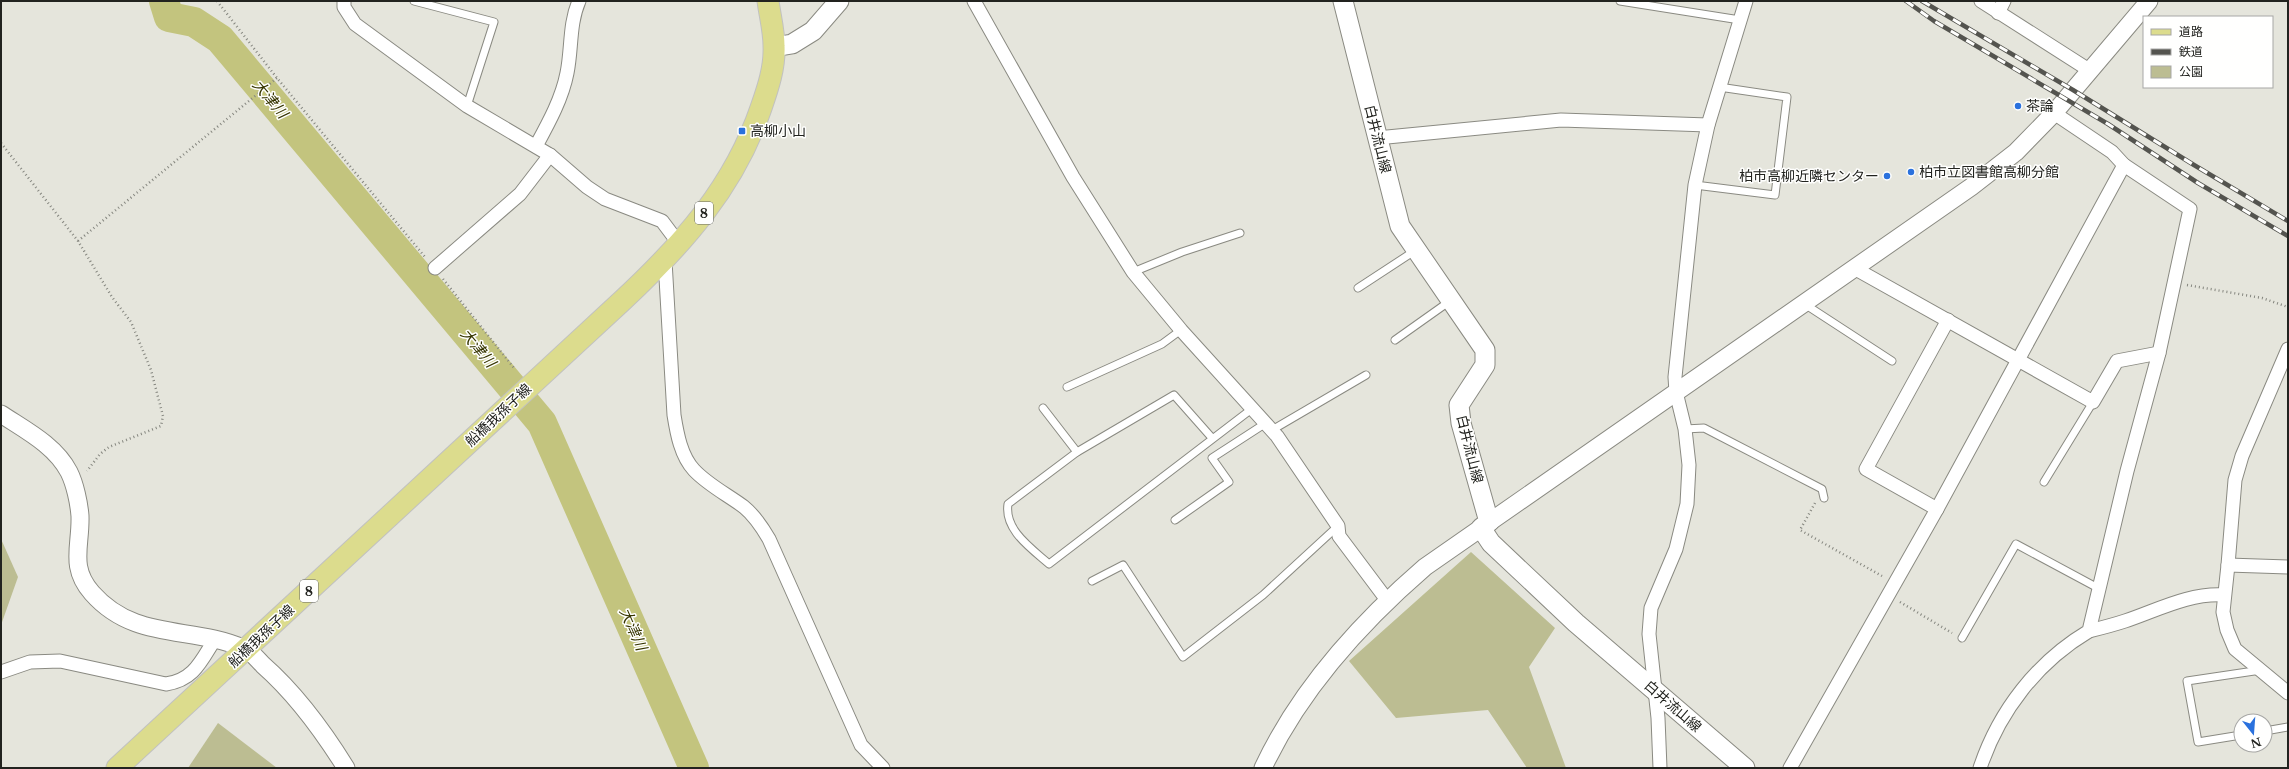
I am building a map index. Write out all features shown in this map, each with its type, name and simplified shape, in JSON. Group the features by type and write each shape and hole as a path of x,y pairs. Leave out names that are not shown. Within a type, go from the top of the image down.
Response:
{"main road":[{"name":"船橋我孫子線","path":"117,768 247,650 665,261 680,245 726,184 752,136 771,80 774,47 768,1"},
{"path":"774,47 792,44 813,31 839,1"},
{"name":"白井流山線","path":"1343,1 1400,226 1485,350 1485,365 1459,405 1461,423 1489,522 1481,528 1492,543 1576,623 1745,768"}],"street":[{"path":"344,1 344,7 354,24 467,106 550,155 587,188 605,199 662,221 680,245"},
{"path":"536,146 550,120 567,74 572,16 579,1"},
{"path":"974,1 1073,177 1133,272 1182,330 1269,426 1338,526 1339,536 1387,600"},
{"path":"1660,768 1658,718 1649,634 1651,608 1676,549 1687,504 1689,465 1686,429 1676,392 1675,377 1694,185 1708,124 1746,1"},
{"path":"1981,1 2089,70"},
{"path":"1998,13 2004,1"},
{"path":"1263,768 1272,748 1316,681 1343,646 1387,600 1425,567 1803,303 1971,188 2016,152 2054,113 2149,1"},
{"path":"2054,113 2112,152 2124,165 2190,209 2159,353 2098,588 2089,632"},
{"path":"1377,138 1561,120 1708,124"},
{"path":"435,268 520,194 550,155"},
{"path":"1790,768 1937,509 2020,359 2124,165"},
{"path":"665,261 674,415 677,436 684,454 694,470 744,507 756,519 769,539 861,745 884,768"},
{"path":"1854,268 2020,359 2093,402 2117,361 2159,353"},
{"path":"1937,509 1866,469 1948,320"},
{"path":"2288,349 2242,456 2236,480 2224,594 2226,630 2235,649 2288,693"},
{"path":"1,414 42,441 59,457 69,473 74,487 80,516 76,558 82,580 93,594 109,609 124,619 141,626 215,639 247,650 294,697 331,743 346,768"},
{"path":"2228,565 2288,567"},
{"path":"1980,768 2001,718 2034,676 2074,640 2089,632 2126,621 2172,603 2210,594 2224,594"},
{"path":"1,672 30,662 60,662 166,684 180,682 195,671 215,639"}],"lane":[{"path":"414,1 494,22 467,106"},
{"path":"1620,1 1740,20"},
{"path":"1694,185 1775,195 1787,97 1719,87"},
{"path":"1133,272 1182,252 1240,233"},
{"path":"1358,288 1416,250"},
{"path":"1395,340 1452,300"},
{"path":"1803,303 1892,361"},
{"path":"1067,387 1162,344 1182,330"},
{"path":"1175,520 1229,482 1212,458 1366,375"},
{"path":"1212,438 1174,395 1077,452 1008,504 1006,514 1019,538 1048,564 1253,408"},
{"path":"2044,482 2093,402"},
{"path":"1043,408 1077,452"},
{"path":"1686,429 1704,428 1822,489 1824,498"},
{"path":"1092,581 1123,565 1183,657 1263,594 1338,526"},
{"path":"1962,638 2016,544 2098,588"},
{"path":"2233,736 2198,742 2187,681 2261,670"},
{"path":"2273,730 2288,727"}],"path":[{"path":"217,1 277,78 435,268 514,368"},
{"path":"78,241 256,98 277,78"},
{"path":"1,143 78,241 112,297 131,322 151,370 163,416 161,426 109,447 100,454 74,487"},
{"path":"2175,282 2262,298 2288,307"},
{"path":"1822,489 1800,530 1895,583"},
{"path":"1888,596 1962,638"}],"green space":[{"path":"1,539 18,577 1,625"},
{"path":"1471,552 1555,628 1529,667 1566,768 1527,768 1488,710 1396,718 1349,661"},
{"path":"218,723 277,768 188,768"}],"waterway":[{"name":"大津川","path":"164,1 169,17 194,22 220,39 542,423 694,768"}],"railway":[{"path":"1906,1 1934,21 2108,124 2198,183 2288,236"},
{"path":"1922,1 2073,90 2288,221"}],"place":[{"name":"茶論","path":"2018,106"},
{"name":"高柳小山","path":"742,131"},
{"name":"柏市立図書館高柳分館","path":"1911,172"},
{"name":"柏市高柳近隣センター","path":"1887,176"}]}
